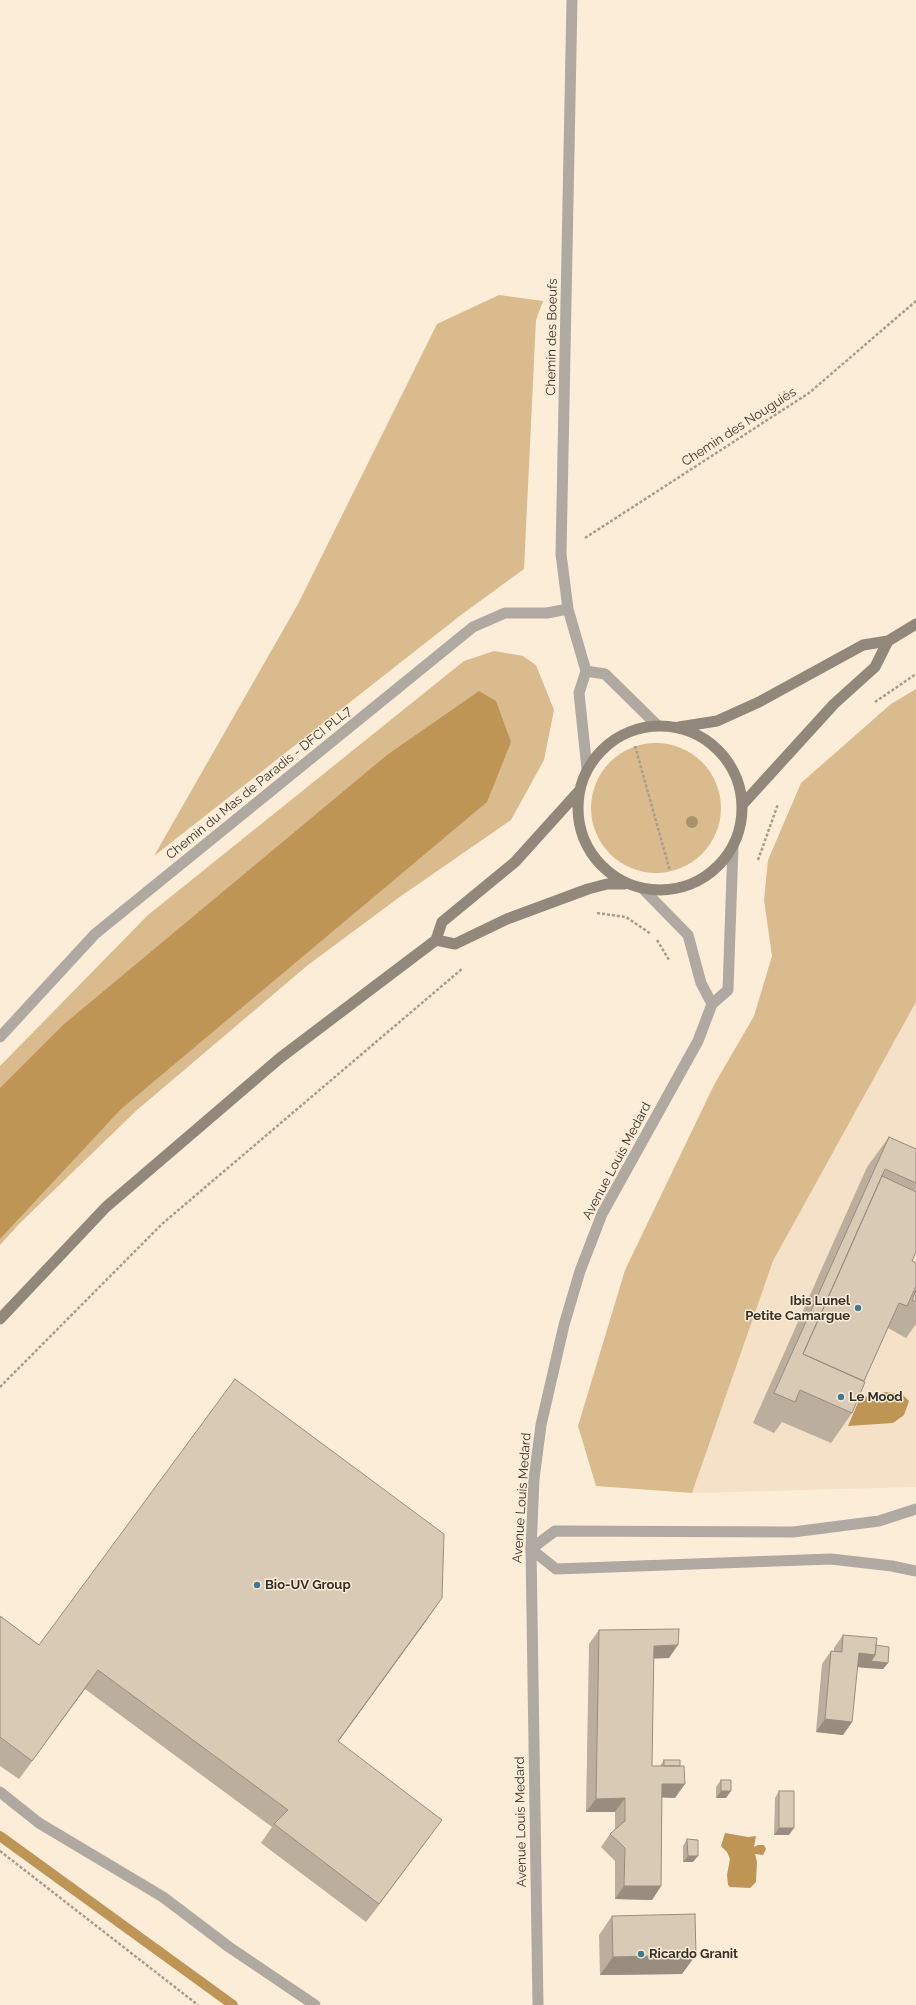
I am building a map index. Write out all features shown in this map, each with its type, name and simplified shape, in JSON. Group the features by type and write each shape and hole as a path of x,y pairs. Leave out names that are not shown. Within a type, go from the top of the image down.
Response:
{"main road":[{"path":"624,884 604,869 591,852 581,832 578,811 580,790 587,769 600,752 616,738 636,729 657,725 678,727 717,721 760,702 863,645 888,641 916,624"},
{"path":"742,805 834,704 875,666 888,641"},
{"path":"436,940 455,944 507,919 588,889 607,884 624,884 642,888 663,890 691,884 704,877 720,864 733,846 740,826 742,805 739,783 730,764 716,747 698,735 678,727"},
{"path":"0,1319 106,1206 280,1058 436,940 442,922 515,862 580,790"}],"street":[{"name":"Chemin des Boeufs","path":"572,0 561,554 568,609 586,671"},
{"name":"Chemin du Mas de Paradis - DFCI PLL7","path":"0,1037 95,934 473,627 505,613 547,614 568,609"},
{"path":"587,769 579,693 586,671 605,674 657,725"},
{"name":"Avenue Louis Medard","path":"538,2005 531,1549 534,1479 541,1425 564,1325 580,1271 602,1214 698,1041 712,1004 728,990 733,846"},
{"path":"642,888 688,935 701,983 712,1004"},
{"path":"916,1509 879,1520 793,1532 554,1531 531,1549 556,1569 831,1559 892,1566 916,1571"},
{"path":"0,1792 39,1824 163,1897 229,1947 315,2005"}],"path":[{"name":"Chemin des Nouguiés","path":"561,554 809,393 916,301"},
{"path":"870,706 916,674"},
{"path":"636,746 670,872"},
{"path":"758,861 774,810 781,798"},
{"path":"592,912 626,917 655,936 670,963"},
{"path":"0,1387 162,1224 467,964"},
{"path":"0,1851 198,2005"}],"shaded area":[{"path":"499,295 543,301 536,320 524,569 461,615 154,856 298,604 437,324"},
{"path":"494,651 523,656 536,665 554,710 544,760 511,820 401,896 308,965 137,1110 19,1224 0,1245 0,1066 148,915 464,661"},
{"path":"916,689 916,1002 773,1261 692,1493 596,1486 578,1426 625,1270 714,1085 754,1016 772,956 764,900 768,860 801,783 891,704"},
{"path":"479,691 496,701 511,742 487,802 121,1109 0,1239 0,1088 63,1025 387,755"},
{"path":"662,743 681,748 702,762 716,783 720,795 720,821 716,833 702,854 681,868 669,872 650,873 631,868 610,854 596,833 592,821 591,802 596,783 610,762 631,748 643,744"},
{"path":"916,1002 916,1487 692,1493 773,1261"},
{"path":"886,1392 902,1394 909,1401 904,1415 893,1423 848,1426 860,1398"},
{"path":"725,1833 748,1837 756,1836 754,1847 764,1845 766,1849 763,1855 755,1854 757,1862 756,1882 750,1888 730,1887 728,1885 727,1875 730,1859 727,1852 721,1846"}],"building":[{"path":"889,1137 916,1149 916,1183 885,1169 803,1354 865,1382 852,1413 800,1390 795,1402 774,1393"},
{"name":"Ibis Lunel Petite Camargue","path":"882,1176 916,1192 916,1252 912,1261 916,1263 916,1286 907,1306 899,1303 864,1381 803,1354"},
{"path":"916,1290 916,1302 912,1300"},
{"name":"Bio-UV Group","path":"235,1379 444,1534 442,1598 338,1741 442,1820 379,1904 274,1824 288,1810 98,1670 32,1761 0,1737 0,1616 39,1645"},
{"path":"679,1629 678,1645 654,1646 652,1766 684,1766 685,1784 662,1784 661,1886 624,1886 625,1848 610,1834 625,1821 625,1798 596,1799 599,1630"},
{"path":"843,1635 877,1638 875,1655 859,1653 852,1722 825,1719 831,1651 842,1652"},
{"path":"876,1645 889,1647 888,1663 871,1661 875,1655"},
{"path":"664,1760 680,1760 680,1766 664,1766"},
{"path":"721,1780 731,1780 731,1791 721,1791"},
{"path":"779,1791 794,1791 794,1828 779,1828"},
{"path":"687,1839 698,1840 698,1856 688,1856"},
{"path":"695,1914 696,1955 613,1957 612,1916"}],"waterway":[{"path":"0,1836 233,2005"}],"place":[{"name":"Ibis Lunel Petite Camargue","path":"858,1308"},
{"name":"Le Mood","path":"841,1397"},
{"name":"Bio-UV Group","path":"257,1585"},
{"name":"Ricardo Granit","path":"641,1954"}]}
